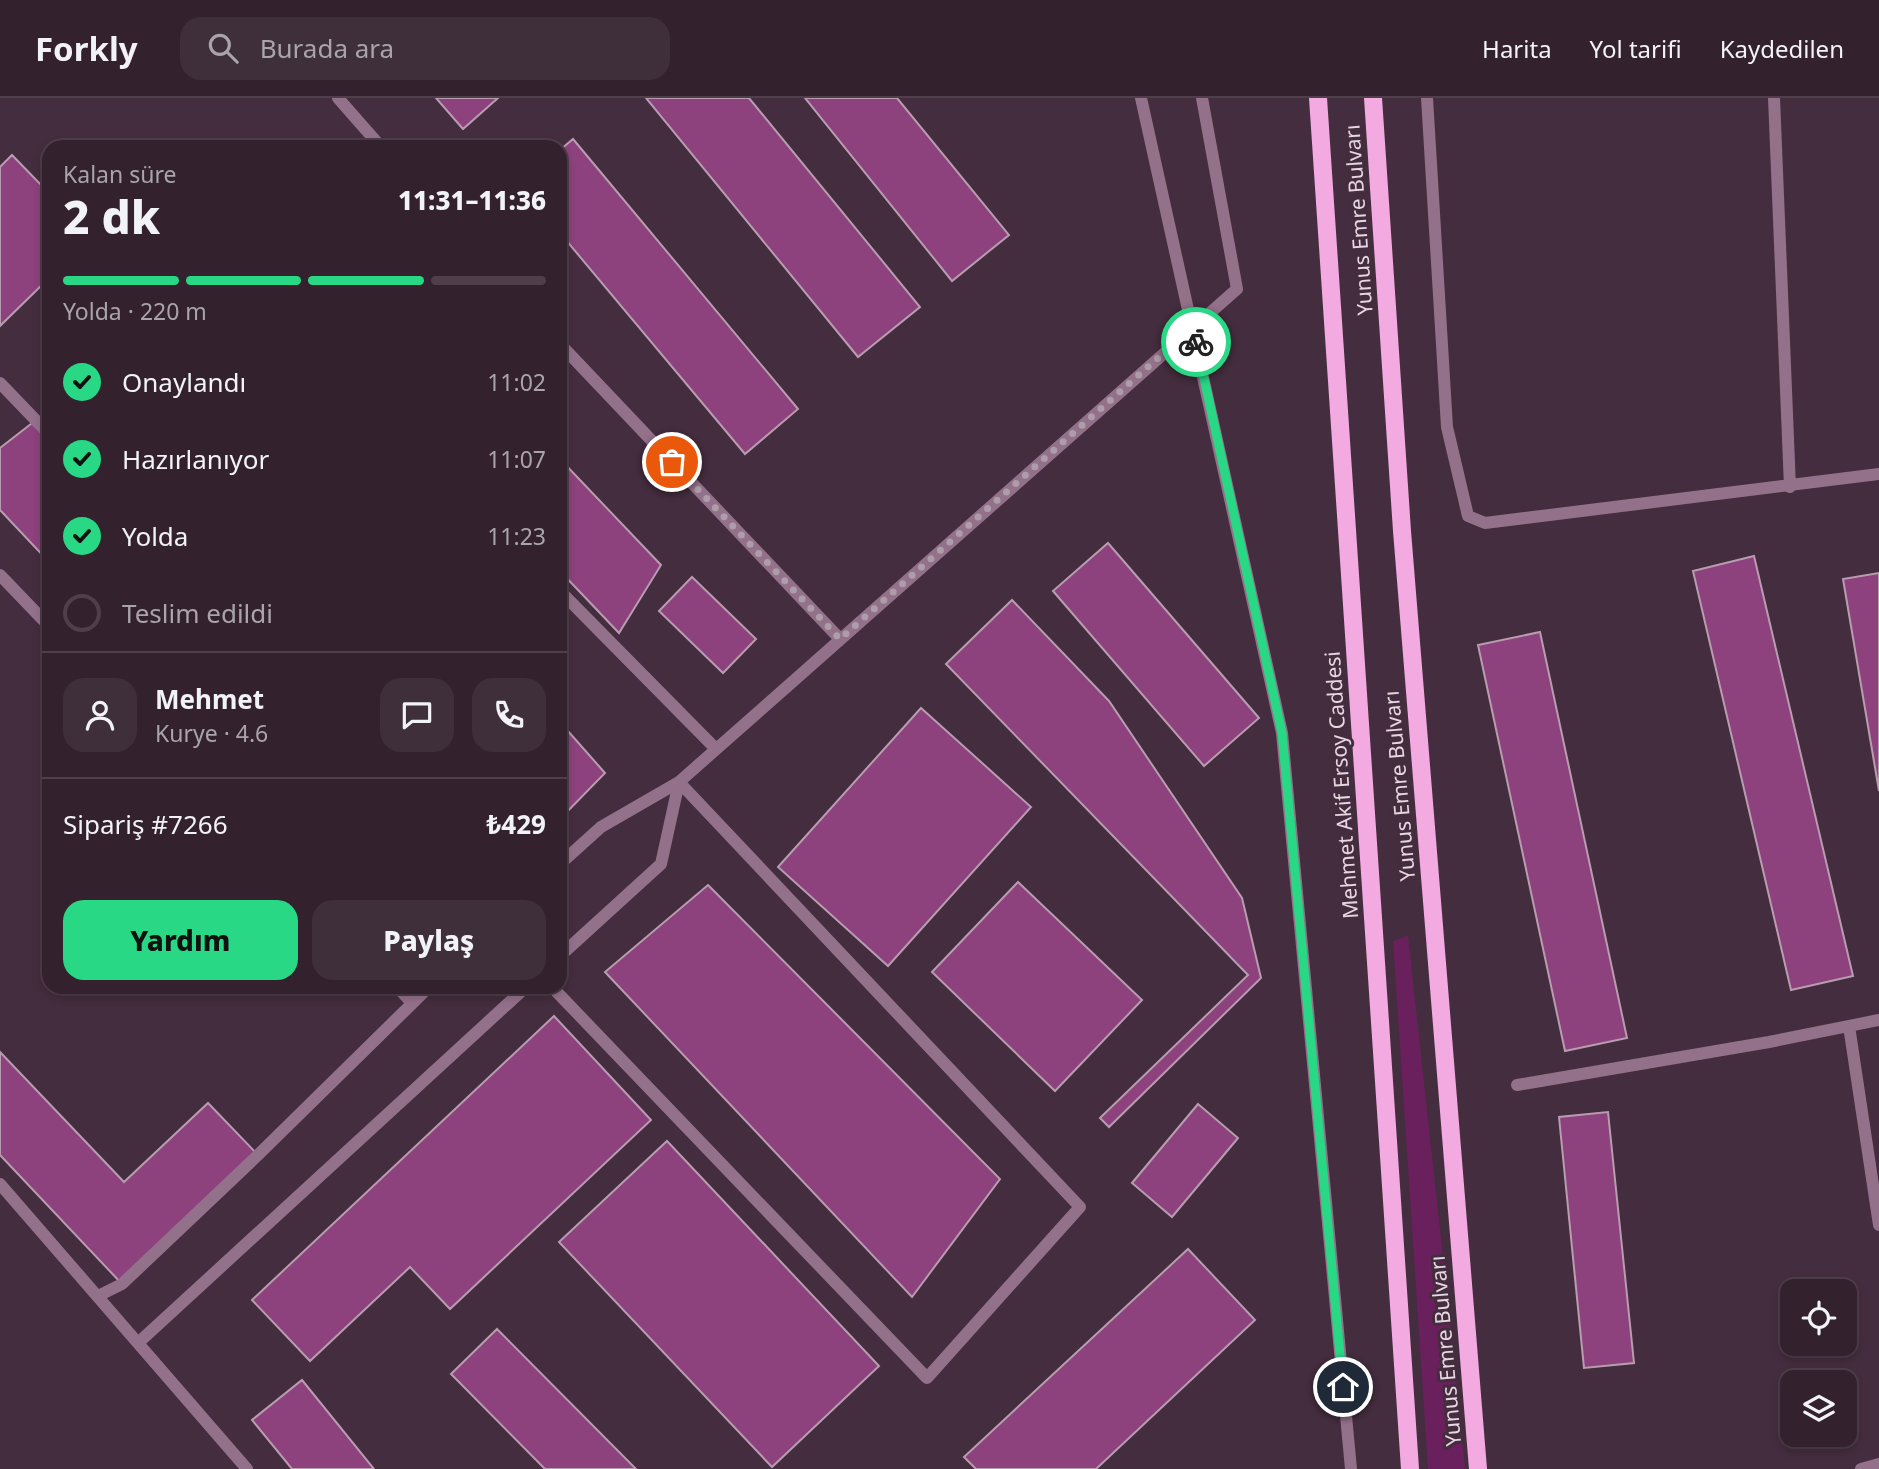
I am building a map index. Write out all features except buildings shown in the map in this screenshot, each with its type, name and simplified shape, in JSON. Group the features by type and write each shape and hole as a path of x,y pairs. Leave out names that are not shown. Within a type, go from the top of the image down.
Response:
{"main road":[{"name":"Mehmet Akif Ersoy Caddesi","path":"1318,98 1410,1469"},
{"name":"Yunus Emre Bulvarı","path":"1373,98 1403,545 1478,1469"}],"lane":[{"path":"338,98 375,140"},
{"path":"1141,98 1282,733 1351,1469"},
{"path":"567,858 600,827 680,782 1237,289 1202,98"},
{"path":"1427,98 1447,427 1468,516 1485,523 1879,474"},
{"path":"1774,98 1790,487"},
{"path":"567,351 840,639"},
{"path":"0,383 42,426"},
{"path":"0,575 42,619"},
{"path":"567,598 716,749"},
{"path":"567,950 661,863 680,782"},
{"path":"559,994 928,1378 1080,1207 680,782"},
{"path":"404,994 412,1003"},
{"path":"97,1296 122,1284 422,994"},
{"path":"138,1343 518,994"},
{"path":"1517,1086 1879,1020"},
{"path":"1849,1026 1879,1225"},
{"path":"0,1184 247,1469"},
{"path":"1861,1469 1879,1464"}],"shaded area":[{"path":"1408,936 1465,1469 1428,1469 1393,941"}],"way so far":[{"path":"672,462 840,639 1192,328 1196,342"}],"route":[{"path":"1196,342 1282,733 1343,1387"}]}
